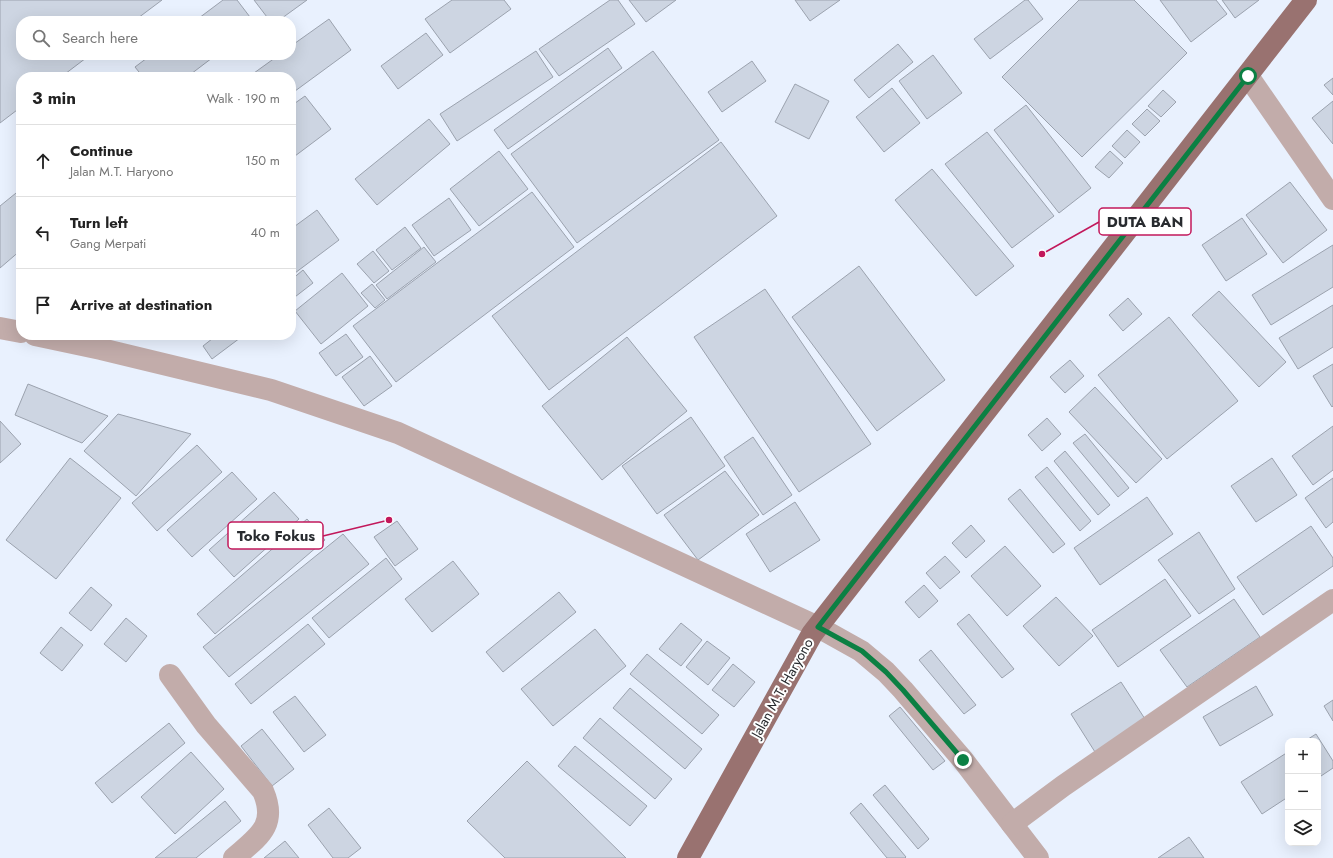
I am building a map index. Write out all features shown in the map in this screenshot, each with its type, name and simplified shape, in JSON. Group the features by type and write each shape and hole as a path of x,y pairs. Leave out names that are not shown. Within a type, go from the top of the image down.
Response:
{"main road":[{"name":"Jalan M.T. Haryono","path":"688,858 812,634 1306,0"}],"street":[{"path":"1248,76 1333,199"},
{"path":"0,328 16,331"},
{"path":"59,340 271,390 398,433 818,627 862,651 886,672 963,760 1038,858"},
{"path":"1012,824 1063,786 1333,600"},
{"path":"170,675 206,725 263,792 267,802 269,815 266,825 257,837 234,858"}],"building":[{"path":"0,0 162,0 141,16 16,16 16,60 83,60 68,72 16,72 16,111 0,123"},
{"path":"223,0 237,0 249,16 202,16"},
{"path":"254,0 307,0 285,16 266,16"},
{"path":"452,0 504,0 511,9 450,53 425,19"},
{"path":"610,0 618,0 635,24 559,76 539,49"},
{"path":"629,0 676,0 646,22"},
{"path":"795,0 840,0 810,21"},
{"path":"1025,0 1028,0 1043,19 990,59 974,39"},
{"path":"1079,0 1134,0 1187,53 1082,157 1002,77"},
{"path":"1160,0 1216,0 1227,14 1191,42"},
{"path":"1222,0 1259,0 1235,18"},
{"path":"329,19 351,50 296,90 296,72 255,72 272,60 296,60 296,42"},
{"path":"426,33 443,55 398,89 381,66"},
{"path":"898,44 913,62 869,98 854,80"},
{"path":"608,48 622,68 508,149 494,130"},
{"path":"536,51 553,77 457,141 440,114"},
{"path":"653,51 719,140 577,243 511,154"},
{"path":"933,55 962,93 927,119 899,81"},
{"path":"144,60 209,60 194,72 139,72 135,67"},
{"path":"752,61 766,81 722,112 708,92"},
{"path":"1333,78 1333,95 1324,85"},
{"path":"795,84 829,101 809,139 775,122"},
{"path":"892,88 920,123 884,152 856,117"},
{"path":"1163,90 1176,102 1161,117 1148,106"},
{"path":"305,96 331,129 296,155 296,102"},
{"path":"1333,101 1333,144 1312,118"},
{"path":"1026,105 1091,188 1059,213 994,130"},
{"path":"1147,109 1160,121 1145,136 1132,124"},
{"path":"429,119 450,144 377,205 355,179"},
{"path":"1127,130 1140,142 1125,158 1112,146"},
{"path":"987,132 1054,216 1012,248 945,164"},
{"path":"721,142 777,216 549,390 492,316"},
{"path":"499,151 528,189 479,226 450,189"},
{"path":"1110,151 1123,163 1109,178 1095,167"},
{"path":"932,169 1014,266 976,296 895,200"},
{"path":"1290,182 1327,230 1283,263 1246,215"},
{"path":"532,192 574,247 396,382 353,326"},
{"path":"16,193 16,254 0,268 0,206"},
{"path":"449,198 471,230 434,256 412,225"},
{"path":"317,210 339,240 296,272 296,225"},
{"path":"1242,218 1267,254 1226,281 1202,245"},
{"path":"405,227 421,248 392,270 376,250"},
{"path":"1333,245 1333,287 1271,325 1252,295"},
{"path":"424,247 436,262 387,299 376,285"},
{"path":"373,251 389,271 374,283 357,264"},
{"path":"859,266 945,380 877,431 792,317"},
{"path":"303,270 313,283 296,296 296,276"},
{"path":"342,273 368,306 321,344 296,312 296,310"},
{"path":"372,284 385,300 375,308 361,293"},
{"path":"765,289 871,444 799,492 694,337"},
{"path":"1219,291 1286,362 1259,387 1192,315"},
{"path":"1128,298 1142,314 1123,331 1109,315"},
{"path":"1333,305 1333,347 1298,369 1279,338"},
{"path":"1169,317 1238,401 1167,459 1098,375"},
{"path":"346,334 363,357 336,376 319,353"},
{"path":"627,337 687,411 602,480 542,406"},
{"path":"211,340 237,340 212,359 203,346"},
{"path":"370,356 392,386 364,406 342,377"},
{"path":"1070,360 1084,376 1065,393 1050,377"},
{"path":"1333,364 1333,406 1332,407 1313,376"},
{"path":"28,384 108,416 82,443 15,415"},
{"path":"1095,387 1162,459 1136,483 1069,412"},
{"path":"118,414 191,434 136,496 84,451"},
{"path":"691,417 725,466 657,514 622,466"},
{"path":"1047,418 1061,434 1042,451 1028,435"},
{"path":"0,421 21,444 0,463"},
{"path":"1333,426 1333,470 1313,485 1292,456"},
{"path":"1085,434 1129,488 1118,497 1073,443"},
{"path":"753,437 792,495 763,515 724,457"},
{"path":"197,445 222,472 157,531 132,503"},
{"path":"1065,451 1110,505 1098,515 1054,461"},
{"path":"70,458 121,498 56,579 6,540"},
{"path":"1272,458 1297,495 1256,522 1231,486"},
{"path":"1047,467 1091,521 1080,531 1035,477"},
{"path":"725,471 759,515 698,560 664,515"},
{"path":"232,472 257,499 192,557 167,530"},
{"path":"1333,478 1333,522 1326,528 1305,498"},
{"path":"1020,489 1065,544 1053,553 1008,499"},
{"path":"274,492 299,519 234,577 209,550"},
{"path":"1147,497 1173,534 1100,585 1074,548"},
{"path":"795,502 820,540 770,572 746,534"},
{"path":"307,519 325,540 215,634 197,614"},
{"path":"397,521 418,549 395,566 374,537"},
{"path":"971,525 985,541 966,558 952,543"},
{"path":"1311,526 1333,558 1333,566 1263,615 1237,577"},
{"path":"1199,532 1235,589 1199,614 1158,560"},
{"path":"343,534 369,564 229,677 203,647"},
{"path":"1005,546 1041,586 1007,616 971,576"},
{"path":"945,556 960,572 940,589 926,573"},
{"path":"386,558 402,579 329,638 312,618"},
{"path":"453,561 479,594 432,632 405,599"},
{"path":"1165,579 1191,616 1118,667 1092,630"},
{"path":"924,585 938,601 919,618 905,602"},
{"path":"91,587 112,605 91,631 69,613"},
{"path":"559,592 576,612 503,672 486,652"},
{"path":"1056,597 1093,636 1059,666 1023,626"},
{"path":"1234,599 1260,637 1187,687 1160,650"},
{"path":"969,614 1014,669 1002,678 957,624"},
{"path":"126,618 147,636 126,662 104,644"},
{"path":"681,623 702,640 681,666 659,649"},
{"path":"308,624 325,644 251,704 235,684"},
{"path":"61,627 83,645 62,671 40,653"},
{"path":"595,629 626,666 553,726 521,689"},
{"path":"707,641 730,658 708,685 686,667"},
{"path":"931,650 976,705 964,714 919,660"},
{"path":"647,654 719,715 702,734 630,674"},
{"path":"733,664 755,682 734,707 712,690"},
{"path":"1121,682 1145,719 1095,752 1071,714"},
{"path":"1256,686 1273,715 1220,746 1203,717"},
{"path":"630,688 702,749 685,769 613,708"},
{"path":"295,696 326,735 304,752 273,712"},
{"path":"1333,700 1333,721 1324,706"},
{"path":"900,707 945,761 933,770 889,716"},
{"path":"600,718 672,779 655,799 583,738"},
{"path":"169,723 185,743 112,803 95,783"},
{"path":"262,729 294,769 272,786 241,746"},
{"path":"1316,734 1319,738 1310,738"},
{"path":"1321,742 1333,761 1333,768 1321,776"},
{"path":"575,746 647,806 630,826 558,766"},
{"path":"191,752 224,789 175,834 141,797"},
{"path":"1285,754 1285,799 1262,814 1241,782"},
{"path":"527,761 626,858 505,858 467,821"},
{"path":"885,785 929,839 918,849 873,795"},
{"path":"225,801 241,821 196,858 155,858"},
{"path":"861,803 906,857 905,858 887,858 850,813"},
{"path":"329,808 361,848 348,858 333,858 308,825"},
{"path":"1189,837 1204,858 1158,858"},
{"path":"285,841 299,858 264,858"}],"place":[{"name":"DUTA BAN","path":"1042,254"},
{"name":"Toko Fokus","path":"389,520"}],"route":[{"path":"963,760 886,672 862,651 818,627 1248,76"}]}
